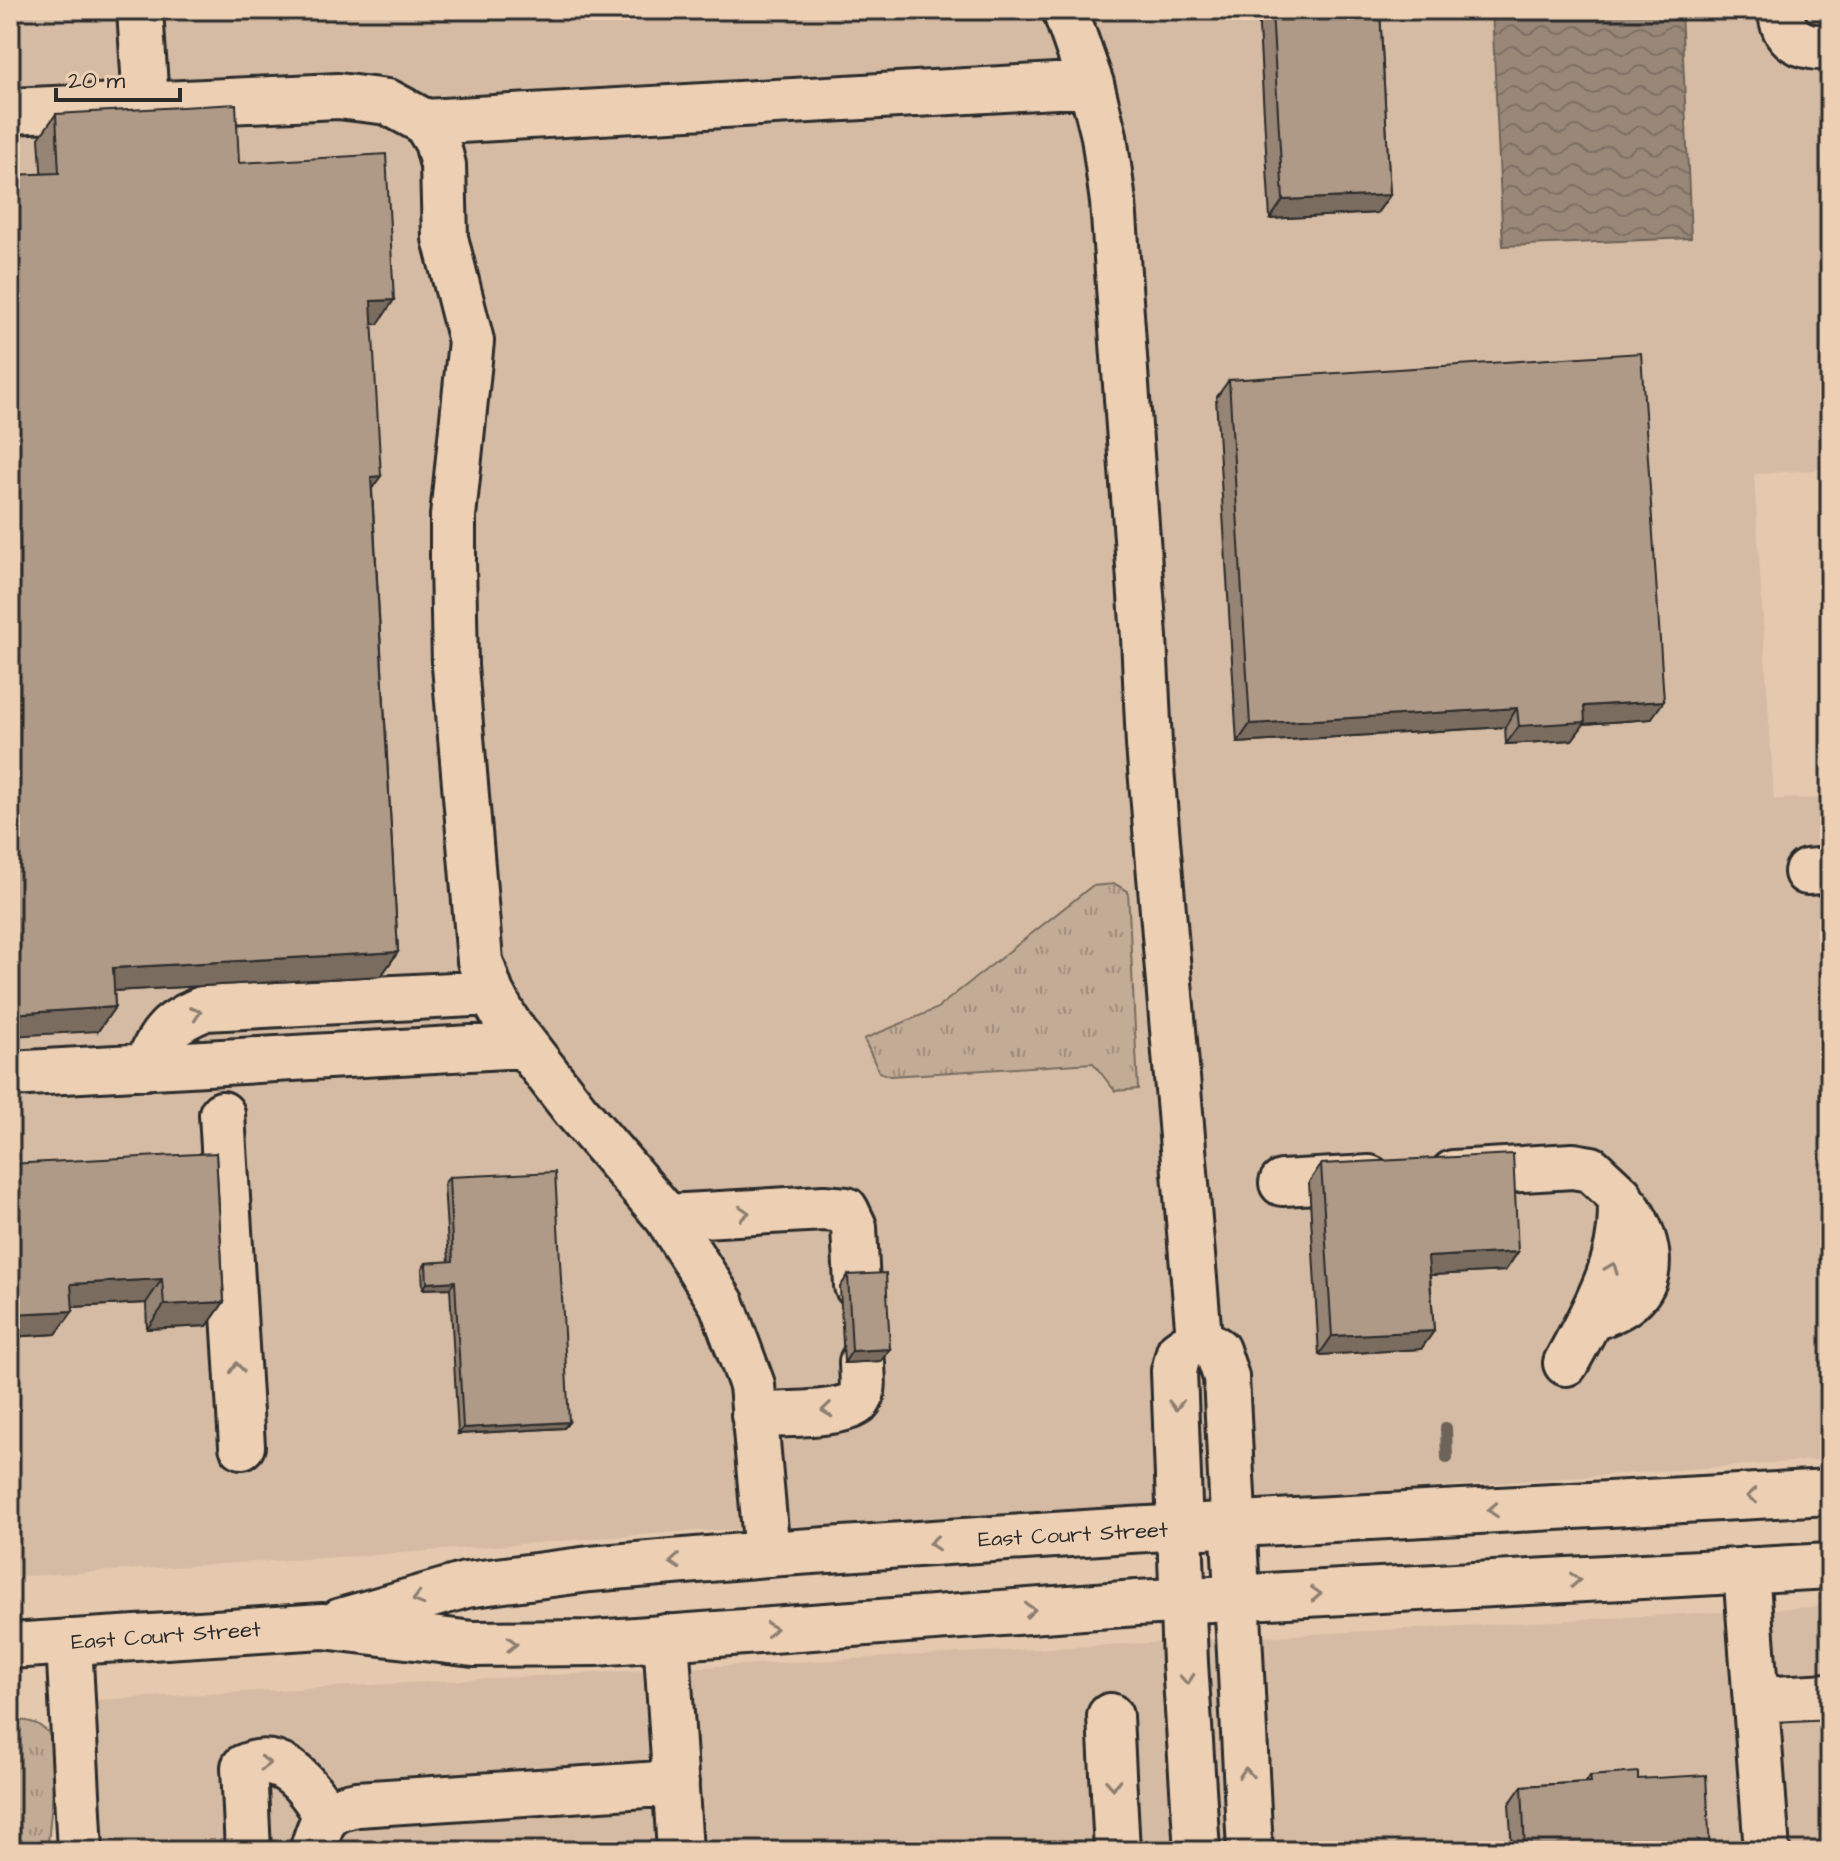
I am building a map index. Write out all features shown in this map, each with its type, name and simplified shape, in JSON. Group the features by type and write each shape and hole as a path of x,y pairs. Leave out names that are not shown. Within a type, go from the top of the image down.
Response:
{"main road":[{"path":"140,10 146,103"},
{"path":"1065,10 1091,84 1104,136 1113,202 1149,745 1199,1338"},
{"path":"1781,10 1789,38 1803,45 1830,47"},
{"path":"425,122 1091,84"},
{"path":"10,111 338,96 388,102 425,122 437,142 443,165 445,238 471,341 453,516 455,666 480,961 491,993 507,1022 576,1111 667,1217 722,1304 752,1385 767,1554"},
{"path":"146,1067 157,1043 176,1020 205,1008 491,993"},
{"path":"10,1074 524,1045"},
{"path":"222,1114 242,1446"},
{"path":"1282,1183 1573,1166 1591,1169 1620,1196 1623,1217 1620,1241 1614,1264 1590,1319 1566,1363"},
{"path":"667,1217 824,1208 846,1210 854,1227 857,1286"},
{"path":"1199,1338 1217,1350 1226,1377 1250,1851"},
{"path":"1197,1851 1174,1371 1179,1352 1199,1338"},
{"path":"754,1415 836,1410 852,1406 860,1399 862,1362"},
{"name":"East Court Street","path":"323,1626 466,1585 590,1569 767,1554 1180,1528 1830,1492"},
{"name":"East Court Street","path":"10,1646 323,1626 473,1644 595,1643 1183,1601 1830,1566"},
{"path":"1746,1570 1767,1851"},
{"path":"666,1637 680,1851"},
{"path":"69,1642 80,1851"},
{"path":"1756,1700 1830,1696"},
{"path":"1110,1716 1117,1851"},
{"path":"248,1851 244,1767 256,1762 279,1763 314,1794 319,1833"},
{"path":"319,1833 339,1807 357,1804 676,1783"}],"shaded area":[{"path":"10,10 1830,10 1830,469 1754,474 1774,799 1830,798 1830,1459 1119,1510 679,1532 389,1554 10,1577"},
{"path":"1830,1606 1830,1851 66,1851 58,1702"}],"green space":[{"path":"1115,884 1128,891 1138,1089 1115,1091 1093,1063 890,1076 879,1072 864,1039 936,1009 1092,886"},
{"path":"10,1720 37,1724 48,1732 55,1747 57,1780 53,1789 48,1844 10,1848"}],"water":[{"path":"1492,10 1681,10 1691,238 1503,246"}],"building":[{"path":"1272,10 1380,10 1390,195 1283,200"},
{"path":"236,104 239,163 386,154 394,300 371,301 381,476 371,477 398,952 113,968 115,1007 10,1014 10,175 59,173 56,114"},
{"path":"1641,353 1664,701 1584,706 1585,722 1519,726 1517,708 1250,724 1229,380"},
{"path":"216,1153 224,1302 164,1305 162,1279 71,1284 73,1311 10,1314 10,1164"},
{"path":"1513,1154 1518,1252 1428,1257 1434,1331 1332,1336 1321,1164"},
{"path":"555,1172 569,1422 463,1428 455,1281 427,1283 426,1263 453,1261 449,1177"},
{"path":"886,1273 890,1349 852,1351 848,1275"},
{"path":"1638,1772 1638,1779 1706,1775 1710,1851 1525,1851 1522,1786 1591,1782 1590,1776"}],"waterway":[{"path":"1446,1428 1447,1458"}]}
